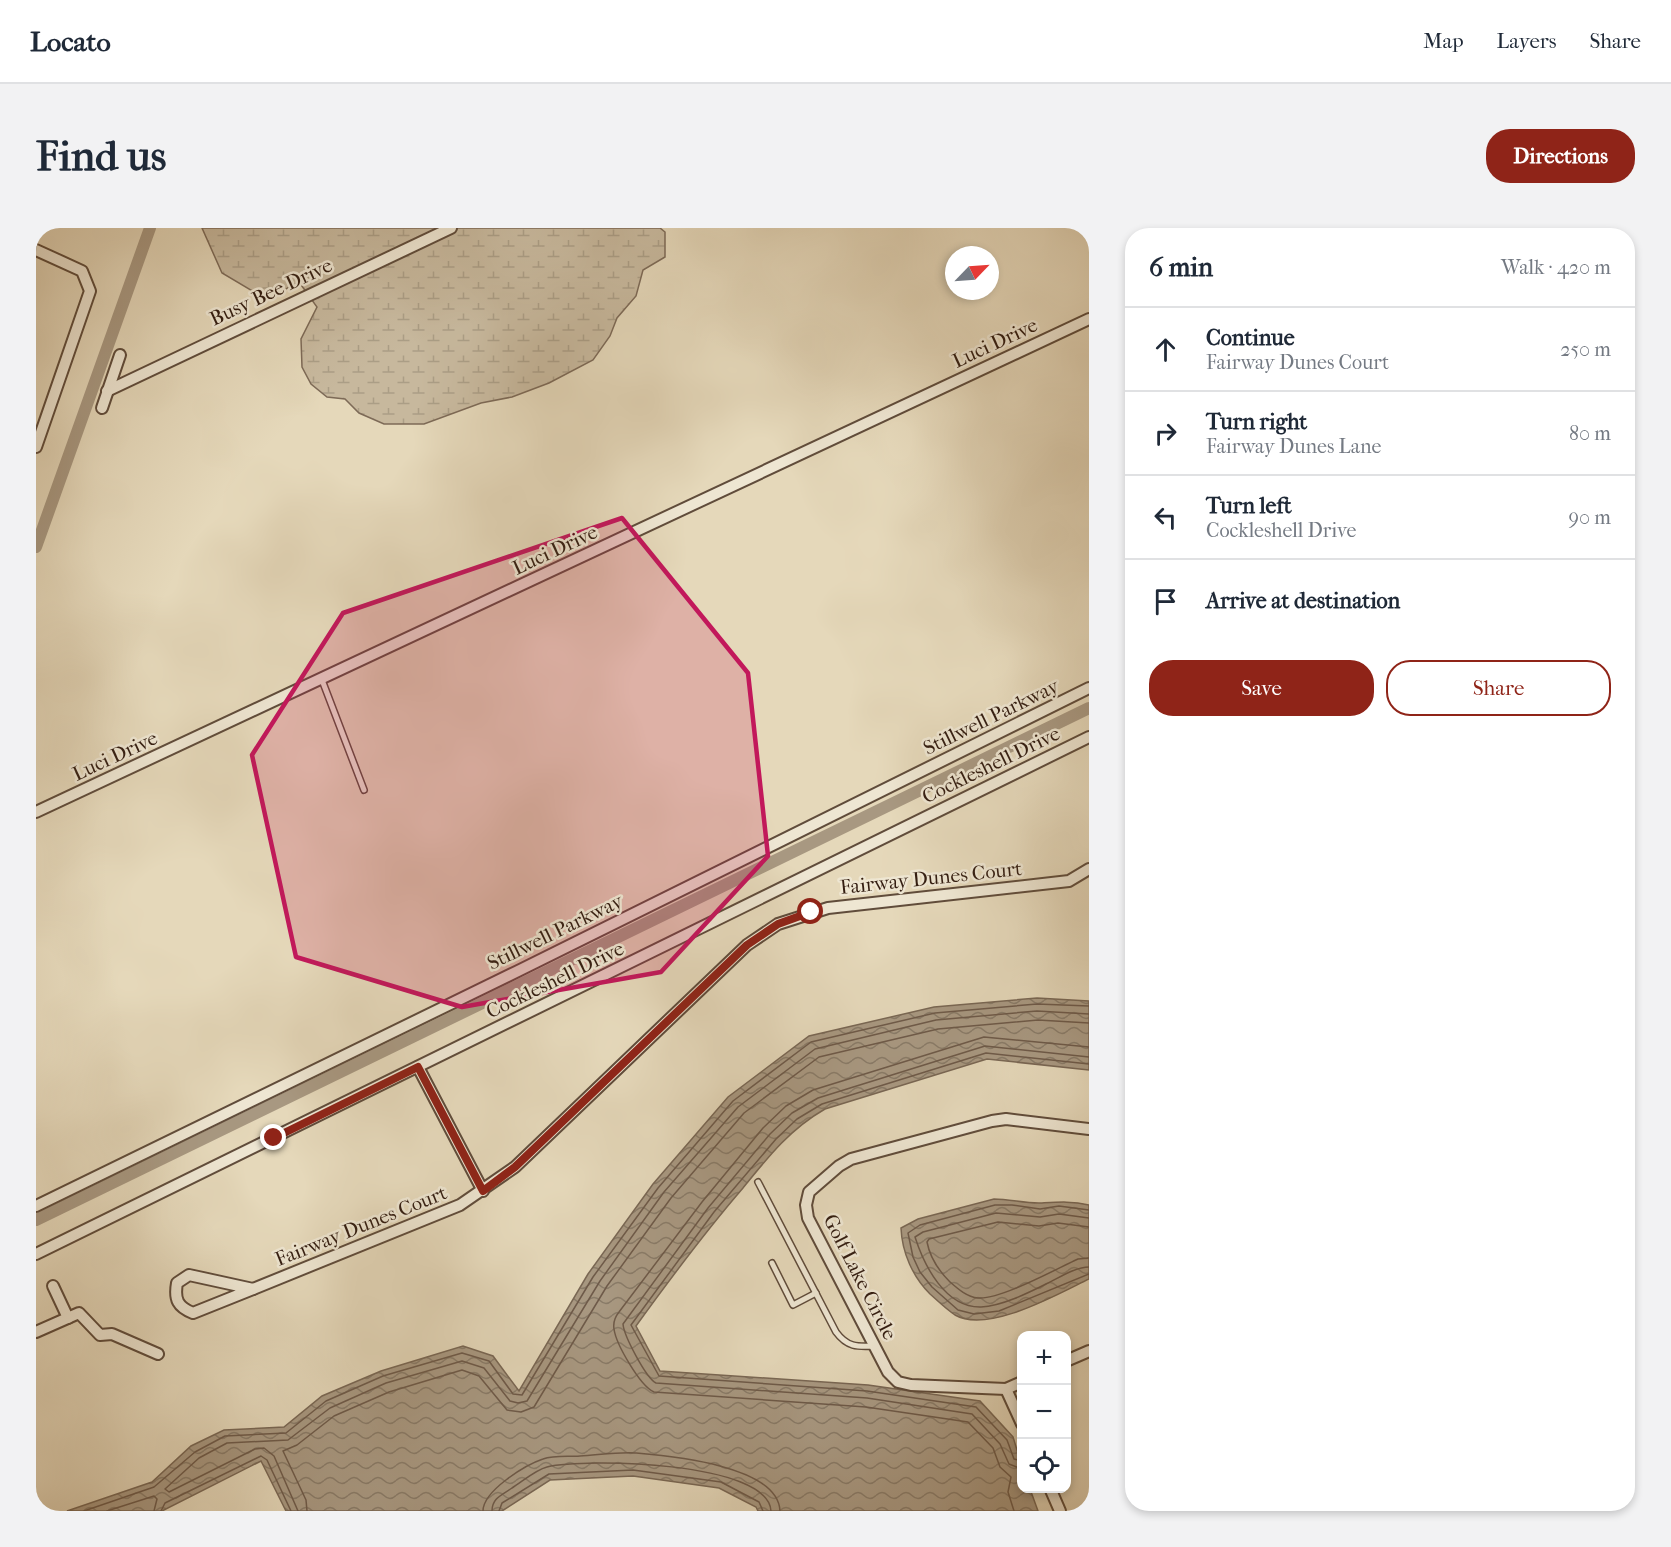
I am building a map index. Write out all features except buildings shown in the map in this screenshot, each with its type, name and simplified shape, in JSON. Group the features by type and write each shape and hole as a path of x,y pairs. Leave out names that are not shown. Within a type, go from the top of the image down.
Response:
{"street":[{"name":"Busy Bee Drive","path":"107,391 451,228"},
{"path":"36,250 82,272 90,291 41,411 36,447"},
{"name":"Luci Drive","path":"36,812 1089,319"},
{"path":"102,408 120,355"},
{"name":"Stillwell Parkway","path":"36,1206 524,968 1089,688"},
{"name":"Cockleshell Drive","path":"36,1254 1089,737"},
{"name":"Fairway Dunes Court","path":"253,1289 189,1275 177,1283 175,1297 181,1308 194,1313 460,1205 483,1191 515,1167 747,945 778,924 828,908 1069,881 1089,869"},
{"path":"418,1067 483,1191"},
{"name":"Golf Lake Circle","path":"1017,1384 1006,1389 898,1382 888,1372 808,1218 807,1199 818,1183 851,1159 992,1120 1006,1119 1089,1129"},
{"path":"53,1286 68,1318"},
{"path":"36,1332 80,1313 100,1335 112,1334 158,1354"},
{"path":"1071,1359 1089,1351"},
{"path":"1006,1389 1017,1413"},
{"path":"1052,1493 1060,1511"}],"lane":[{"path":"322,680 364,790"},
{"path":"758,1182 844,1342 860,1347 874,1346"},
{"path":"772,1263 793,1305 816,1293"}],"highlighted area":[{"path":"622,518 748,673 768,856 661,972 462,1007 296,957 252,755 343,613"}],"green space":[{"path":"202,228 660,228 665,232 665,257 643,270 636,296 617,318 610,336 593,360 549,383 512,397 481,403 424,424 384,424 359,413 345,399 327,397 311,384 302,367 301,339 317,307 299,282 267,299 261,296 222,273"}],"water":[{"path":"1037,998 1089,1001 1089,1070 987,1059 825,1109 801,1125 771,1155 701,1239 636,1326 660,1371 868,1385 980,1401 1013,1437 1017,1450 1017,1493 1031,1493 1038,1511 758,1511 756,1507 719,1488 633,1476 550,1480 502,1511 286,1511 261,1461 162,1511 67,1511 152,1482 191,1446 224,1430 284,1427 322,1396 381,1371 463,1346 493,1356 519,1391 588,1274 653,1184 728,1097 809,1036 934,1007"},
{"path":"994,1199 1036,1203 1071,1202 1089,1205 1089,1279 1023,1310 986,1320 969,1320 945,1308 930,1294 914,1272 906,1255 901,1228 918,1219"}],"waterway":[{"path":"36,547 150,228"},
{"path":"36,1220 1089,708"}],"route":[{"path":"274,1138 418,1067 483,1191 515,1167 747,945 778,924 811,912"}]}
